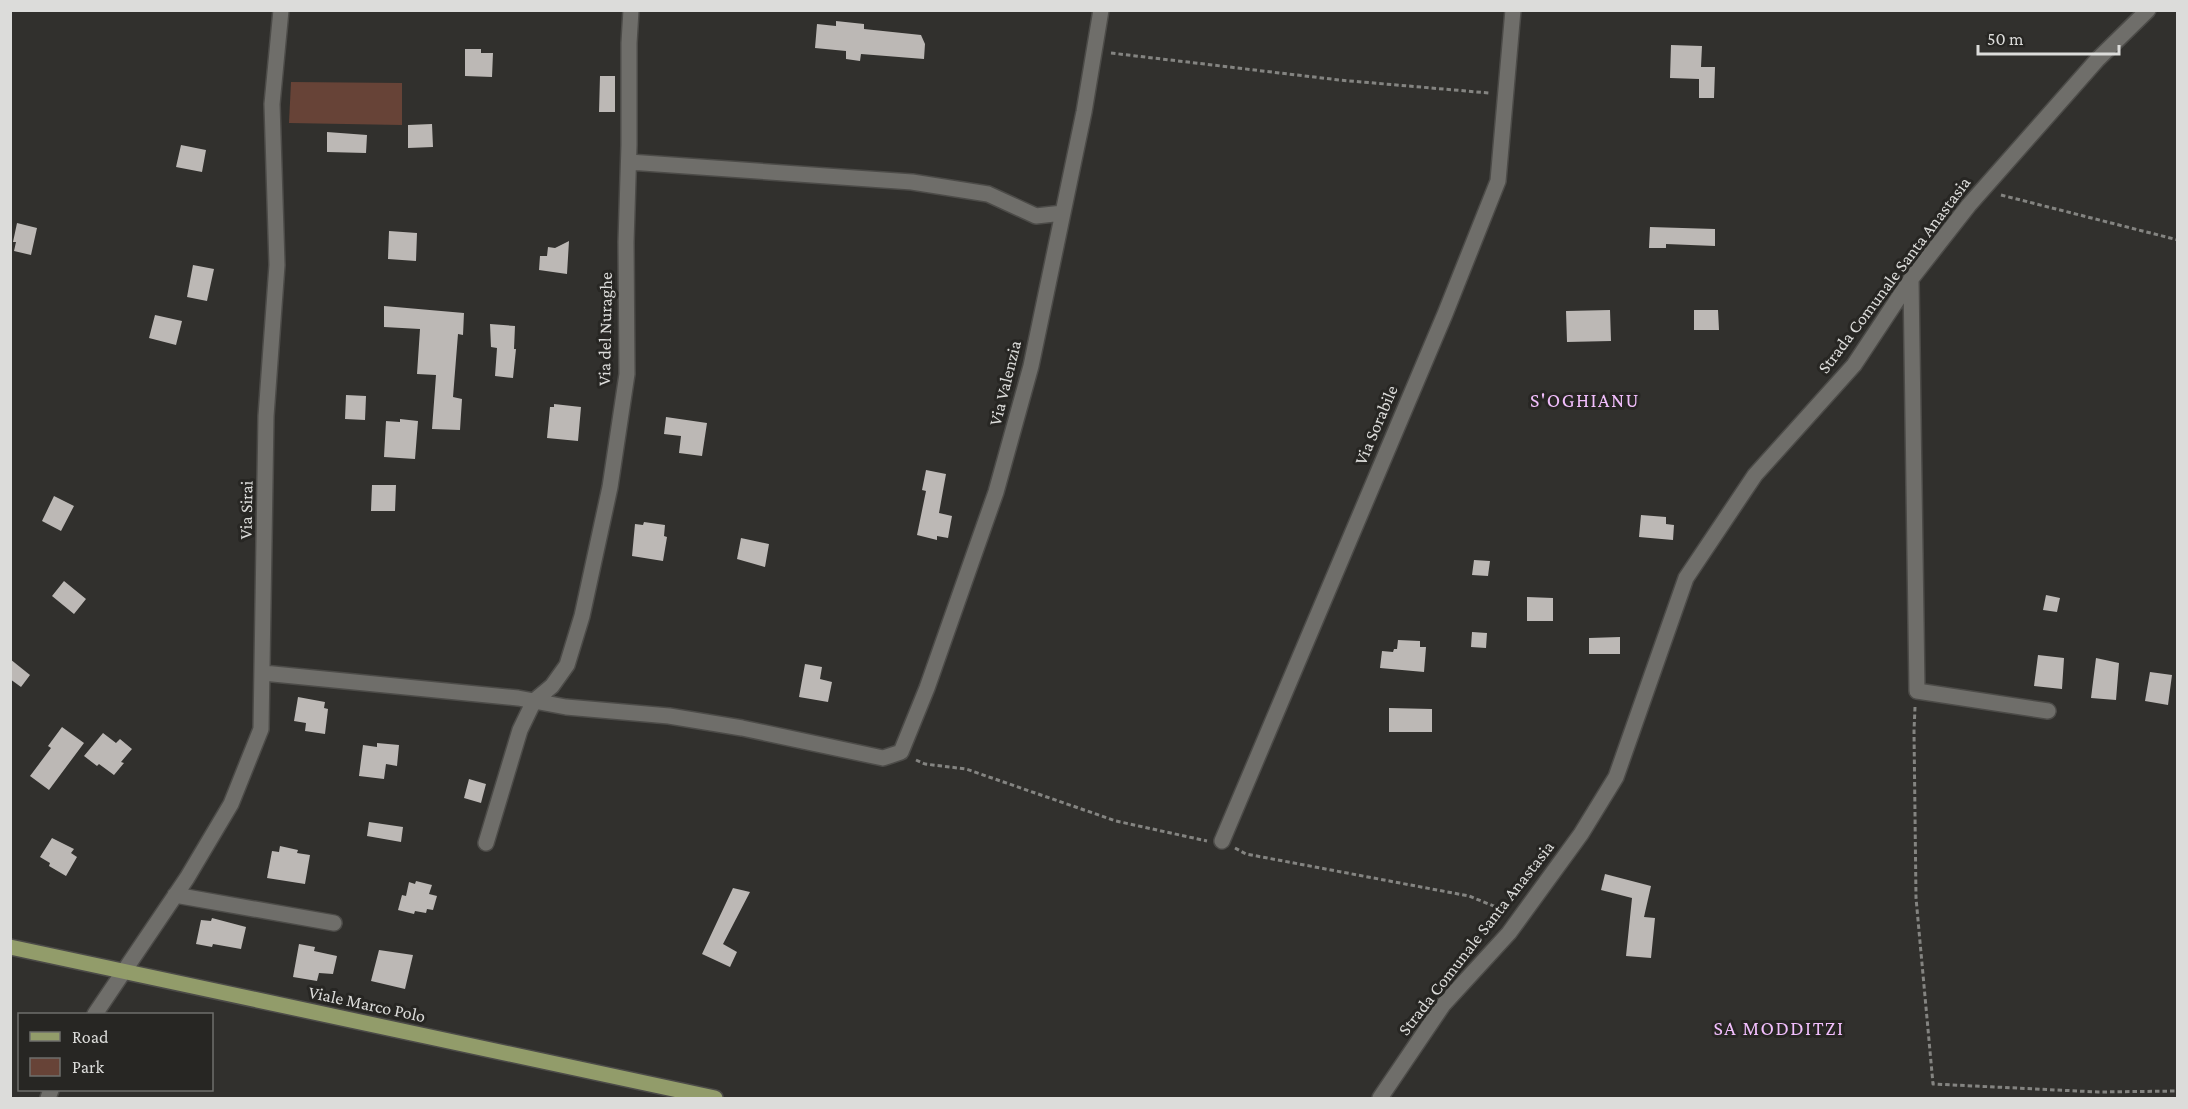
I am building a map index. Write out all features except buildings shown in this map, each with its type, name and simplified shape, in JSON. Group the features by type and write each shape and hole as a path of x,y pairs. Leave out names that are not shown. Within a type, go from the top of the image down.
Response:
{"main road":[{"name":"Viale Marco Polo","path":"10,947 716,1098"}],"street":[{"name":"Via Sirai","path":"96,1013 175,895 231,804 261,729 266,416 277,266 272,104 281,10"},
{"name":"Via del Nuraghe","path":"486,843 520,730 534,701 552,686 567,664 582,616 610,487 627,374 626,242 629,43 632,10"},
{"name":"Via Valenzia","path":"534,701 566,707 669,716 742,728 883,758 902,752 996,492 1031,366 1084,112 1101,10"},
{"name":"Via Sorabile","path":"1222,841 1445,314 1498,181 1513,10"},
{"name":"Strada Comunale Santa Anastasia","path":"1380,1098 1443,1005 1509,933 1581,834 1616,777 1686,578 1755,475 1854,365 1911,279 1982,191 2097,60 2148,10"},
{"path":"629,162 912,182 988,194 1036,216 1063,213"},
{"path":"1911,279 1917,691 2048,711"},
{"path":"263,673 534,701"},
{"path":"175,895 334,923"}],"path":[{"path":"1094,51 1339,80 1505,94"},
{"path":"1982,191 2178,240"},
{"path":"1917,691 1914,731 1916,898 1933,1084 2098,1092 2178,1091"}],"green space":[{"path":"291,82 402,83 402,125 289,123"}],"district":[{"name":"S'OGHIANU","path":"1585,400"},
{"name":"SA MODDITZI","path":"1779,1028"}]}
